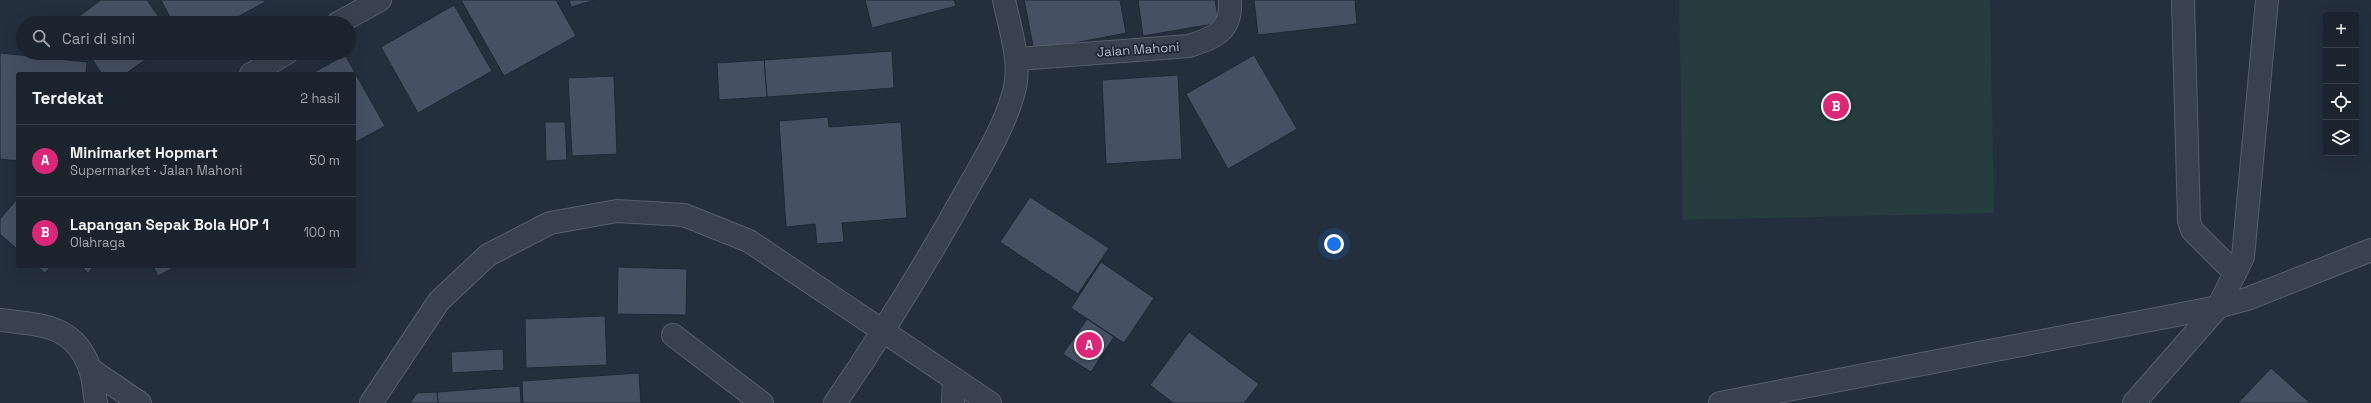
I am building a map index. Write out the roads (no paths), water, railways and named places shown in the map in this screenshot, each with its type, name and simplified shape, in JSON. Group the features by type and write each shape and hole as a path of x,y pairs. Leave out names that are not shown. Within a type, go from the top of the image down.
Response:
{"street":[{"path":"351,16 380,0"},
{"path":"835,403 884,332 993,144 1014,94 1017,59 1004,0"},
{"name":"Jalan Mahoni","path":"1017,59 1189,46 1210,39 1223,31 1231,14 1230,0"},
{"path":"2183,0 2189,221 2192,230 2235,273"},
{"path":"2134,403 2218,307 2244,256 2267,0"},
{"path":"255,72 275,60"},
{"path":"371,403 439,301 488,255 550,223 617,211 684,215 749,242 990,403"},
{"path":"1720,403 2218,307 2247,298 2371,250"},
{"path":"0,320 45,326 69,336 81,351 90,370 96,403"},
{"path":"673,335 762,403"},
{"path":"90,370 140,403"},
{"path":"953,403 954,379"}],"place":[{"name":"Lapangan Sepak Bola HOP 1","path":"1836,106"},
{"name":"Minimarket Hopmart","path":"1089,345"}]}
